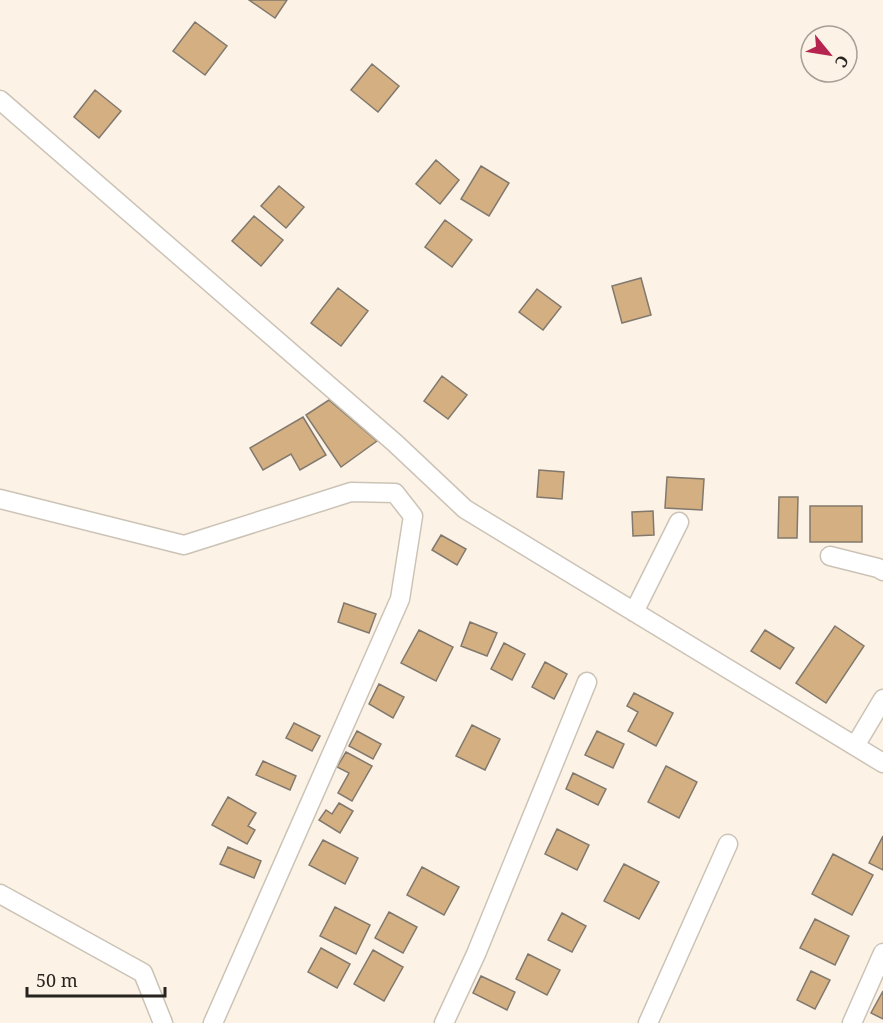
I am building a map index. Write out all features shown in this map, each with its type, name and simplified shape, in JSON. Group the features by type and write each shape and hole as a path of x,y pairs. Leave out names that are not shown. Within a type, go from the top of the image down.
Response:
{"street":[{"path":"0,100 387,435 465,509 883,763"},
{"path":"0,499 184,545 351,492 395,493 413,516 399,599 213,1023"},
{"path":"634,612 679,522"},
{"path":"830,556 883,571"},
{"path":"444,1023 476,954 587,682"},
{"path":"855,746 883,699"},
{"path":"648,1023 728,844"},
{"path":"0,894 142,973 163,1023"},
{"path":"852,1023 883,953"}],"building":[{"path":"249,0 287,0 275,18"},
{"path":"195,22 227,46 205,75 173,51"},
{"path":"372,64 399,86 378,112 351,90"},
{"path":"95,90 121,111 99,138 74,117"},
{"path":"436,160 459,180 440,204 416,184"},
{"path":"481,166 509,183 489,216 461,199"},
{"path":"279,186 304,207 286,228 261,206"},
{"path":"254,216 283,240 261,266 232,241"},
{"path":"445,220 472,240 452,267 425,247"},
{"path":"641,278 651,315 622,323 612,286"},
{"path":"338,288 368,311 341,346 311,323"},
{"path":"537,289 561,307 543,330 519,312"},
{"path":"442,376 467,395 448,419 424,401"},
{"path":"329,400 377,441 341,467 306,415"},
{"path":"303,417 326,455 300,470 291,454 263,470 250,448"},
{"path":"539,470 564,472 562,499 537,497"},
{"path":"667,477 704,479 702,510 665,508"},
{"path":"779,497 798,497 797,538 778,538"},
{"path":"810,506 862,506 862,542 810,542"},
{"path":"653,511 654,535 633,536 632,512"},
{"path":"441,535 466,549 457,565 432,550"},
{"path":"344,603 376,614 369,633 338,622"},
{"path":"470,622 497,633 487,656 461,646"},
{"path":"835,626 864,646 826,703 796,683"},
{"path":"419,630 453,647 436,681 401,663"},
{"path":"765,630 794,648 780,669 751,651"},
{"path":"504,643 525,654 512,680 491,669"},
{"path":"545,662 567,674 554,699 532,687"},
{"path":"379,684 404,697 393,718 369,704"},
{"path":"634,693 673,713 656,746 628,731 638,712 627,706"},
{"path":"294,723 320,736 312,751 286,738"},
{"path":"472,725 500,739 485,770 456,756"},
{"path":"357,731 381,744 373,759 349,746"},
{"path":"597,731 624,744 613,768 585,755"},
{"path":"346,752 372,766 352,801 338,793 349,773 337,767"},
{"path":"263,761 296,776 290,790 256,775"},
{"path":"666,766 697,782 679,818 648,802"},
{"path":"573,773 606,789 598,805 566,789"},
{"path":"228,797 256,813 248,826 255,830 247,844 212,825"},
{"path":"339,803 353,811 340,833 319,820 326,810 332,814"},
{"path":"557,829 589,845 577,870 545,854"},
{"path":"883,836 883,870 869,863"},
{"path":"323,840 358,858 345,884 309,865"},
{"path":"228,847 261,861 254,878 220,864"},
{"path":"833,854 873,875 852,915 812,894"},
{"path":"624,864 659,882 639,919 604,901"},
{"path":"422,867 459,887 444,915 407,895"},
{"path":"335,907 370,925 356,954 320,936"},
{"path":"389,912 417,927 403,953 375,938"},
{"path":"562,913 586,926 572,952 548,940"},
{"path":"815,919 849,936 835,965 800,948"},
{"path":"321,948 350,964 337,988 308,972"},
{"path":"373,950 403,967 384,1001 354,984"},
{"path":"528,954 560,970 547,995 516,979"},
{"path":"811,971 830,980 815,1009 797,1000"},
{"path":"481,976 515,992 507,1010 473,993"},
{"path":"883,991 883,1019 871,1013"}]}
